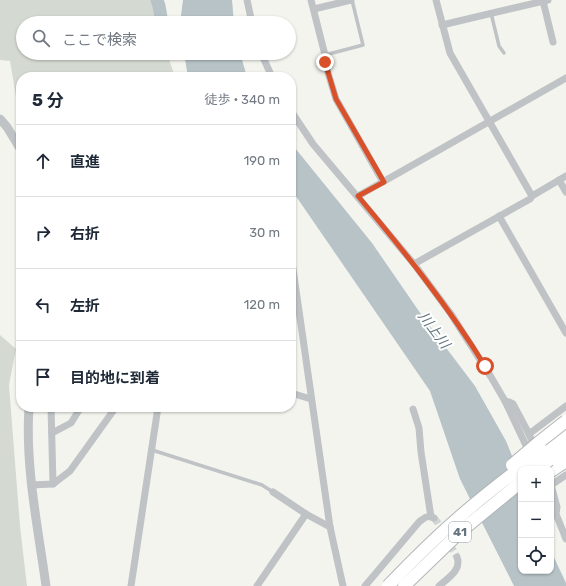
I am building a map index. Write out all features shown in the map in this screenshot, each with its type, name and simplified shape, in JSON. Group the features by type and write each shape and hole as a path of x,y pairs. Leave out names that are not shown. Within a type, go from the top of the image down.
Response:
{"highway":[{"name":"41","path":"388,586 413,560 513,465 566,421"},
{"name":"41","path":"547,463 566,435"},
{"name":"41","path":"457,519 501,483 547,463 566,448"},
{"name":"41","path":"547,463 566,461"},
{"name":"41","path":"404,586 461,531 518,484"},
{"name":"41","path":"404,586 469,531 518,494"}],"street":[{"path":"247,0 250,16"},
{"path":"311,0 328,73 336,99 384,182"},
{"path":"314,9 352,0"},
{"path":"436,0 450,53 532,196"},
{"path":"442,25 546,0 553,42"},
{"path":"264,60 270,72"},
{"path":"358,196 566,78"},
{"path":"296,118 313,144 414,264 472,344 505,401 536,466"},
{"path":"0,119 16,142"},
{"path":"414,264 530,199 532,196 563,178 566,192"},
{"path":"499,216 566,333"},
{"path":"296,291 330,527 344,586"},
{"path":"296,395 311,400"},
{"path":"505,401 513,404 547,463"},
{"path":"529,434 566,406"},
{"path":"365,586 419,522 425,517 432,518 419,428 413,409"},
{"path":"28,412 27,424 28,456 46,586"},
{"path":"52,412 53,484"},
{"path":"52,433 71,422 78,412"},
{"path":"31,485 53,484 70,471 112,412"},
{"path":"131,586 157,412"},
{"path":"554,483 566,475"},
{"path":"273,492 306,514 330,527"},
{"path":"554,496 557,507 556,514"},
{"path":"554,509 566,539"},
{"path":"257,586 306,514"},
{"path":"439,586 453,574 458,567 459,562 457,557"}],"lane":[{"path":"325,55 363,45 352,0"},
{"path":"491,13 499,46 504,53"},
{"path":"152,450 262,485 273,492"}],"shaded area":[{"path":"0,0 152,0 156,16 16,16 16,60 169,60 173,72 16,72 16,96 10,61 0,60"},
{"path":"183,0 232,0 233,16 181,16"},
{"path":"185,60 242,60 246,72 187,72"},
{"path":"296,149 372,243 425,320 475,386 506,441 518,471 518,574 554,574 554,557 566,586 514,586 460,479 430,391 296,196"},
{"path":"0,335 16,349 9,385 20,526 27,586 0,586"}],"waterway":[{"path":"157,0 161,16"}],"tunnel":[{"path":"434,518 457,557"}],"route":[{"path":"325,62 336,99 384,182 358,196 425,278 472,344 485,366"}],"water label":[{"name":"川上川","path":"434,330"}]}
